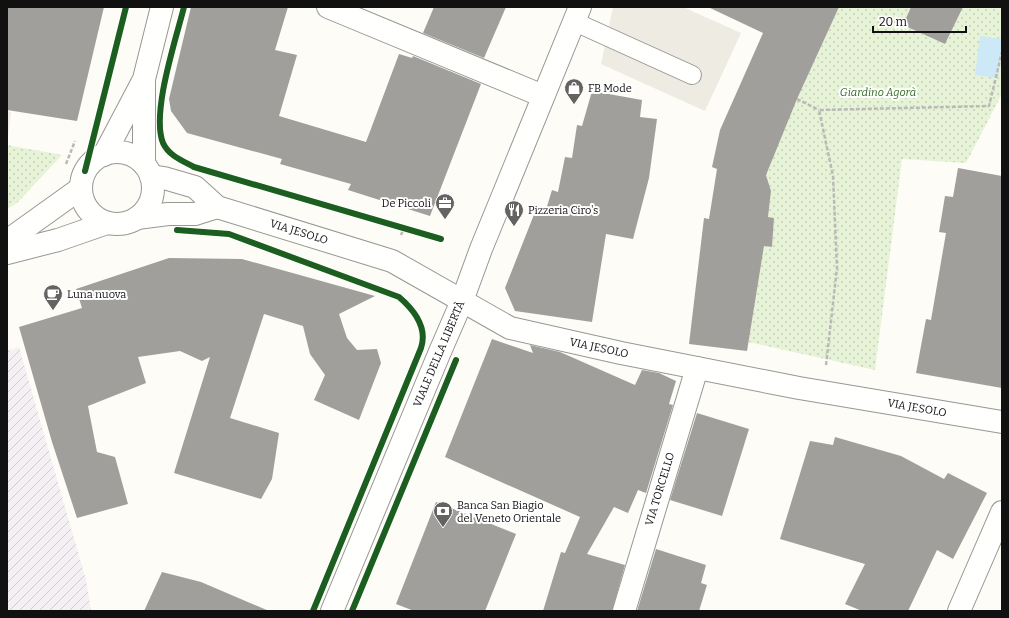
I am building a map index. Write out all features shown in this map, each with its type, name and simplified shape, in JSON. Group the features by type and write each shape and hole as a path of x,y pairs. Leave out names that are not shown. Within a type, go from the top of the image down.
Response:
{"street":[{"path":"104,154 144,79 162,7"},
{"path":"328,7 543,96"},
{"name":"VIALE DELLA LIBERTÀ","path":"332,611 462,301 481,249 577,15"},
{"path":"137,218 146,209 152,197 153,183 148,170 144,79"},
{"path":"7,241 81,188 88,168 96,158 104,154 120,152 128,153 148,170"},
{"name":"VIA JESOLO","path":"148,170 164,178 195,187 218,207 392,261 510,328 697,368 823,392 1002,422"},
{"path":"81,188 87,208 94,216 107,223"},
{"path":"7,253 58,240 107,223 122,224 137,218 168,214 195,214 218,207"},
{"name":"VIA TORCELLO","path":"624,611 697,368"},
{"path":"959,611 1002,512"}],"lane":[{"path":"577,15 692,75"}],"path":[{"path":"797,99 819,110 989,106 1002,52"},
{"path":"819,110 833,176 836,268 823,392"},
{"path":"396,226 411,230"}],"shaded area":[{"path":"613,7 683,7 741,33 705,111 601,64"},
{"path":"7,111 11,112 7,145"},
{"path":"19,347 86,580 91,611 7,611 7,351"}],"green space":[{"name":"Giardino Agorà","path":"839,7 910,7 911,8 903,25 945,44 963,7 1002,7 1002,94 966,163 902,159 875,370 748,342 764,246 772,247 774,218 768,217 771,191 760,153 797,99"},
{"path":"7,145 62,155 17,203 7,209"}],"water":[{"path":"980,36 1002,39 998,78 975,75"}],"building":[{"path":"7,7 104,7 77,121 7,110"},
{"path":"191,7 288,7 275,50 297,55 279,116 366,142 399,54 412,58 413,56 481,84 430,216 348,190 351,184 280,164 282,159 187,133 171,111 169,99"},
{"path":"434,7 506,7 484,58 423,33"},
{"path":"708,7 839,7 797,99 766,175 771,191 768,217 774,218 772,247 764,246 747,351 689,344 704,218 709,219 717,169 712,167 720,130 763,33"},
{"path":"911,7 963,7 945,44 903,25"},
{"path":"592,91 642,100 640,117 657,119 649,178 633,239 606,234 592,322 515,311 505,288 535,212 544,216 552,190 558,192 565,157 572,158 577,125 582,126"},
{"path":"958,168 1002,176 1002,388 916,373 926,319 931,320 946,233 939,232 945,196 953,197"},
{"path":"169,258 242,259 375,296 339,314 347,338 357,350 377,349 381,363 359,420 314,400 325,375 310,354 303,326 264,314 230,418 279,433 272,479 261,499 174,473 210,357 202,361 180,351 138,357 146,383 88,406 97,452 115,457 128,504 77,518 52,442 19,327 82,308 76,289"},
{"path":"492,339 533,353 530,345 560,352 635,385 642,370 659,373 676,381 669,404 673,405 646,493 638,490 628,513 614,507 587,554 625,565 612,611 543,611 561,552 565,553 580,517 445,457"},
{"path":"697,413 749,429 722,516 670,500"},
{"path":"835,437 901,456 944,479 948,473 987,493 953,559 937,550 908,611 862,611 845,604 865,564 780,539 810,441 833,445"},
{"path":"436,502 516,534 485,611 414,611 396,604"},
{"path":"656,549 706,565 701,583 707,585 699,611 637,611"},
{"path":"162,572 201,582 269,611 144,611"}],"cycle path":[{"path":"85,171 126,7"},
{"path":"184,7 166,76 160,114 160,130 163,143 169,151 177,158 194,167 441,239"},
{"path":"177,230 229,234 399,297 414,313 421,326 423,340 421,348 313,611"},
{"path":"352,611 456,360"}],"place":[{"name":"FB Mode","path":"574,105"},
{"name":"De Piccoli","path":"445,220"},
{"name":"Pizzeria Ciro's","path":"514,227"},
{"name":"Luna nuova","path":"53,311"},
{"name":"Banca San Biagio del Veneto Orientale","path":"443,528"}]}
